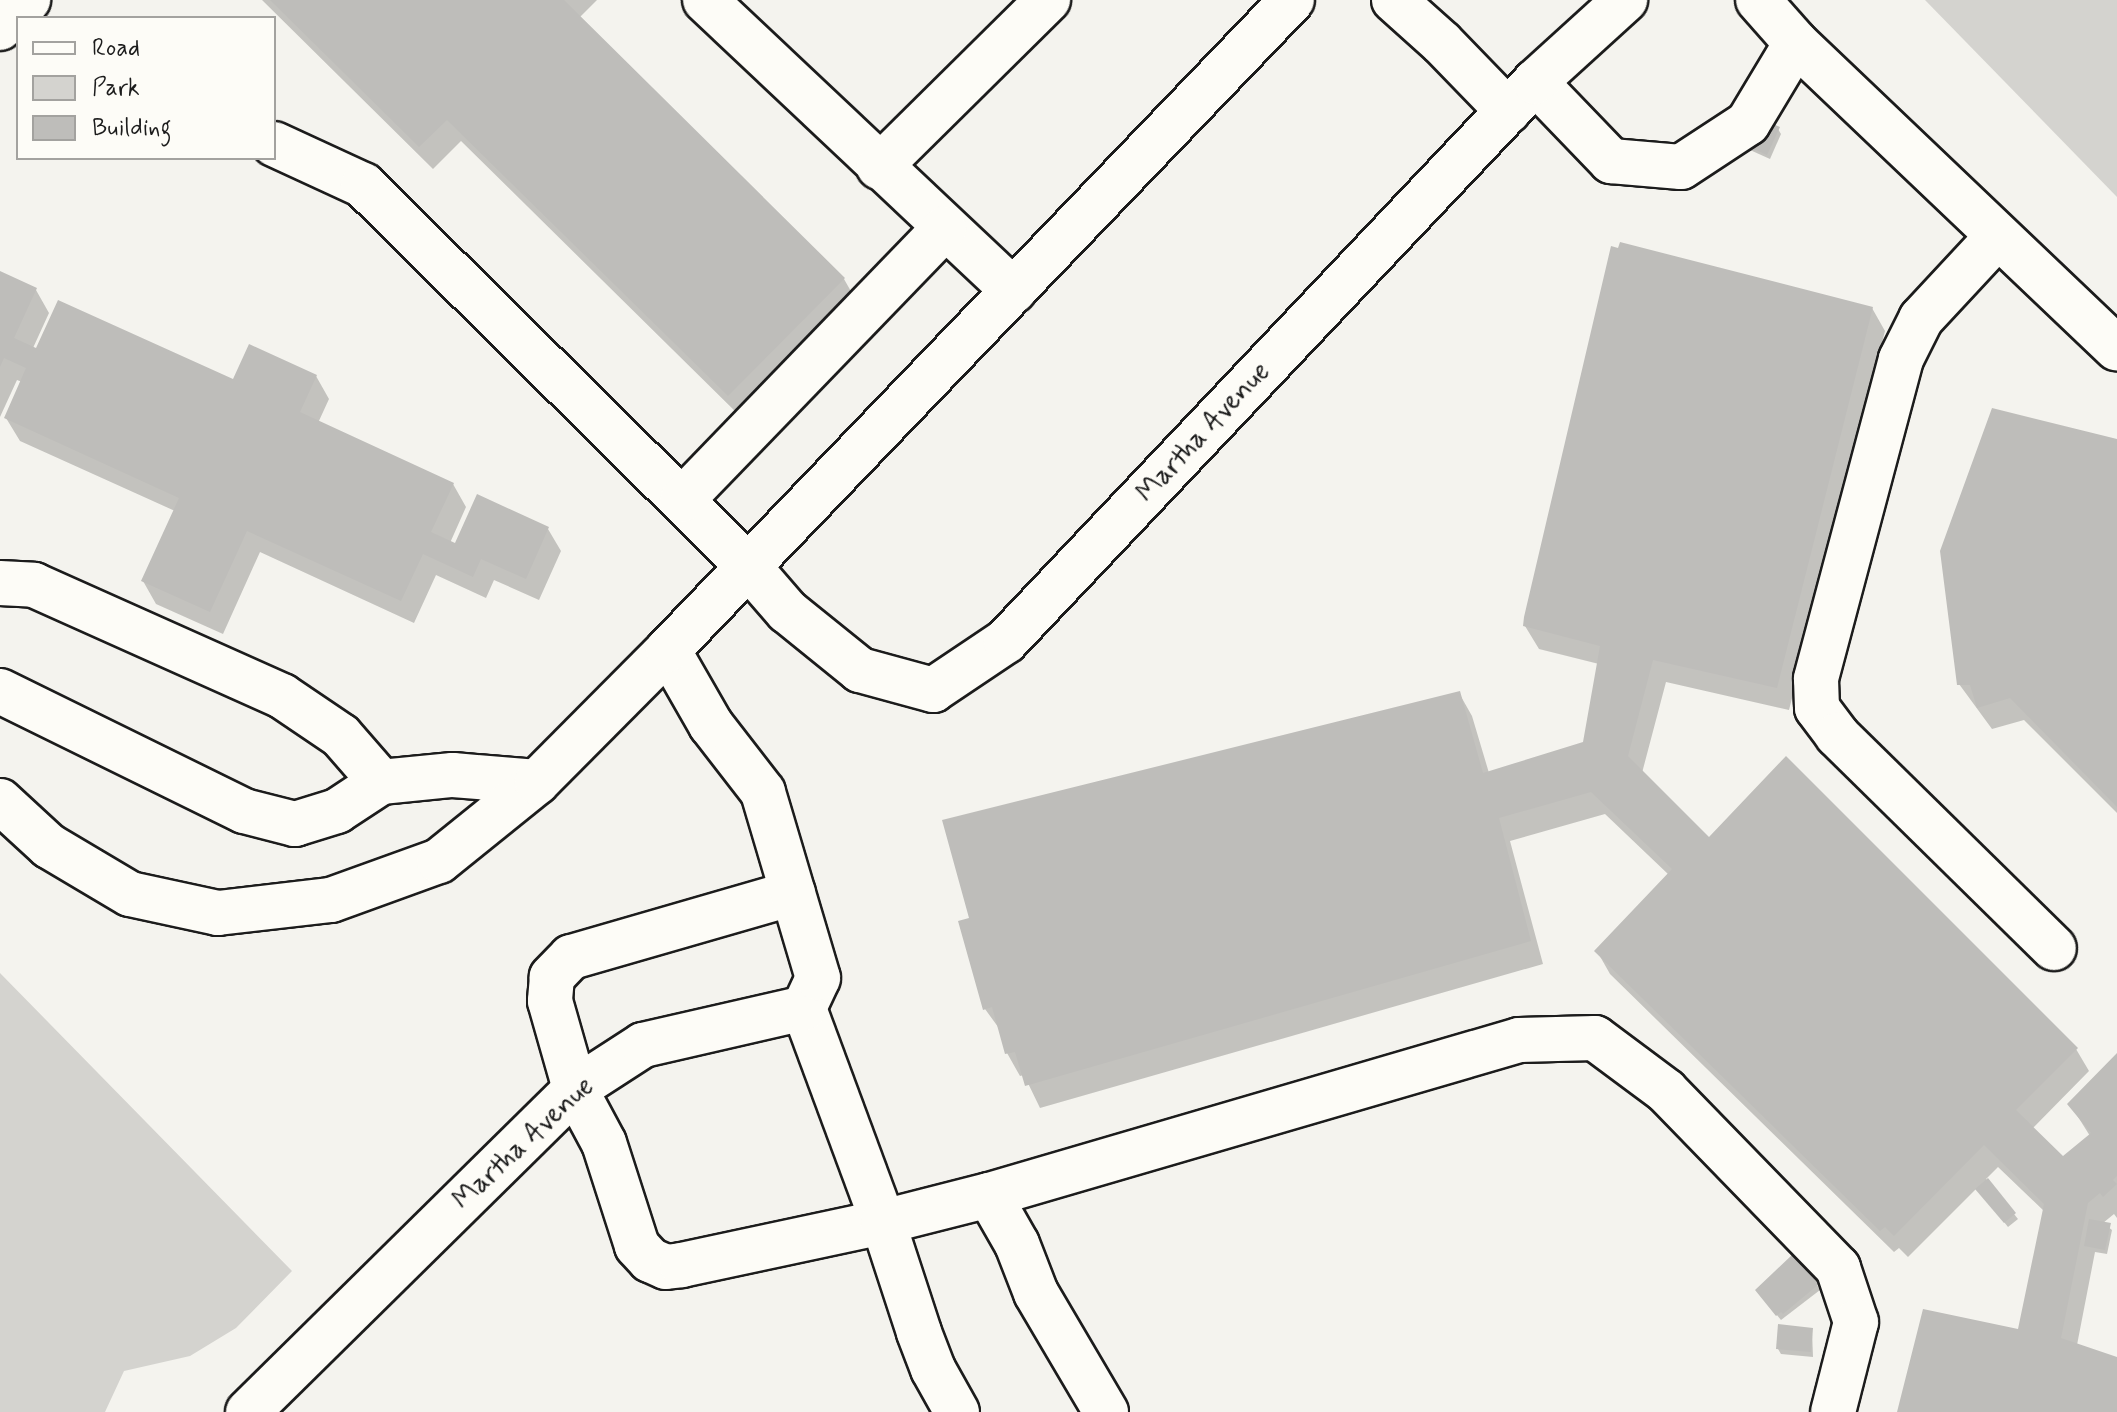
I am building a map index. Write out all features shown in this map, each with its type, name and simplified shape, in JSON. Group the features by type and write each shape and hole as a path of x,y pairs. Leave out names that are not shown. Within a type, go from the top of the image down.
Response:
{"street":[{"path":"0,28 28,0"},
{"path":"705,0 944,229 1014,291"},
{"path":"879,167 1048,0"},
{"path":"0,801 49,846 130,894 218,913 331,900 439,861 537,782 668,650 1292,0"},
{"path":"1394,0 1442,43 1611,161 1681,167 1748,123 1796,43"},
{"name":"Martha Avenue","path":"276,145 363,185 748,566 787,611 860,670 933,690 1006,641 1522,97 1625,0"},
{"path":"1758,0 1796,43 2117,349"},
{"path":"682,500 944,229"},
{"path":"1998,236 1921,319 1901,359 1816,679 1817,708 1837,735 2054,948"},
{"path":"0,583 34,585 282,696 341,736 381,782"},
{"path":"668,650 711,725 763,792 818,978 804,1008 933,1369 957,1412"},
{"path":"0,691 244,811 295,824 337,811 381,782 453,775 537,782"},
{"path":"793,893 571,957 552,977 550,1001 575,1089 604,1143 637,1246 650,1260 666,1267 682,1265 883,1222 989,1195 1519,1040 1595,1038 1666,1091 1838,1268 1856,1322 1833,1412"},
{"name":"Martha Avenue","path":"248,1412 575,1089 643,1045 804,1008"},
{"path":"989,1195 1017,1244 1036,1293 1106,1412"}],"green space":[{"path":"1925,0 2117,0 2117,197"},
{"path":"0,973 292,1271 236,1328 190,1356 124,1371 105,1412 0,1412"}],"building":[{"path":"270,0 564,0 845,278 728,396 447,120 419,147"},
{"path":"1757,117 1780,127 1767,155 1745,145"},
{"path":"1620,242 1873,307 1777,688 1653,660 1628,756 1709,837 1786,756 2078,1048 2016,1110 2063,1156 2091,1133 2067,1104 2117,1053 2117,1176 2113,1180 2117,1184 2103,1197 2100,1193 2088,1203 2061,1338 2117,1357 2117,1412 1897,1412 1923,1309 2018,1329 2044,1204 1984,1145 1894,1236 1885,1227 1880,1231 1594,951 1672,869 1591,792 1499,818 1531,941 1025,1086 1015,1052 1005,1054 992,1007 983,1010 958,921 969,918 942,820 1460,691 1483,773 1583,742 1600,646 1523,626 1611,246 1618,248"},
{"path":"0,271 37,288 14,338 36,348 58,300 233,379 249,344 317,375 300,412 454,483 431,532 455,543 477,494 549,527 526,579 481,559 473,577 423,554 401,601 247,531 210,612 141,581 179,498 4,418 26,368 4,358 0,367"},
{"path":"1992,408 2117,439 2117,807 2010,698 1977,708 1970,685 1957,685 1940,551"},
{"path":"1988,1178 2016,1213 2004,1223 1975,1189"},
{"path":"2089,1219 2111,1223 2105,1250 2084,1246"},
{"path":"1793,1254 1819,1284 1783,1314 1781,1312 1776,1316 1755,1290"},
{"path":"1778,1324 1813,1328 1811,1352 1776,1349"}]}
